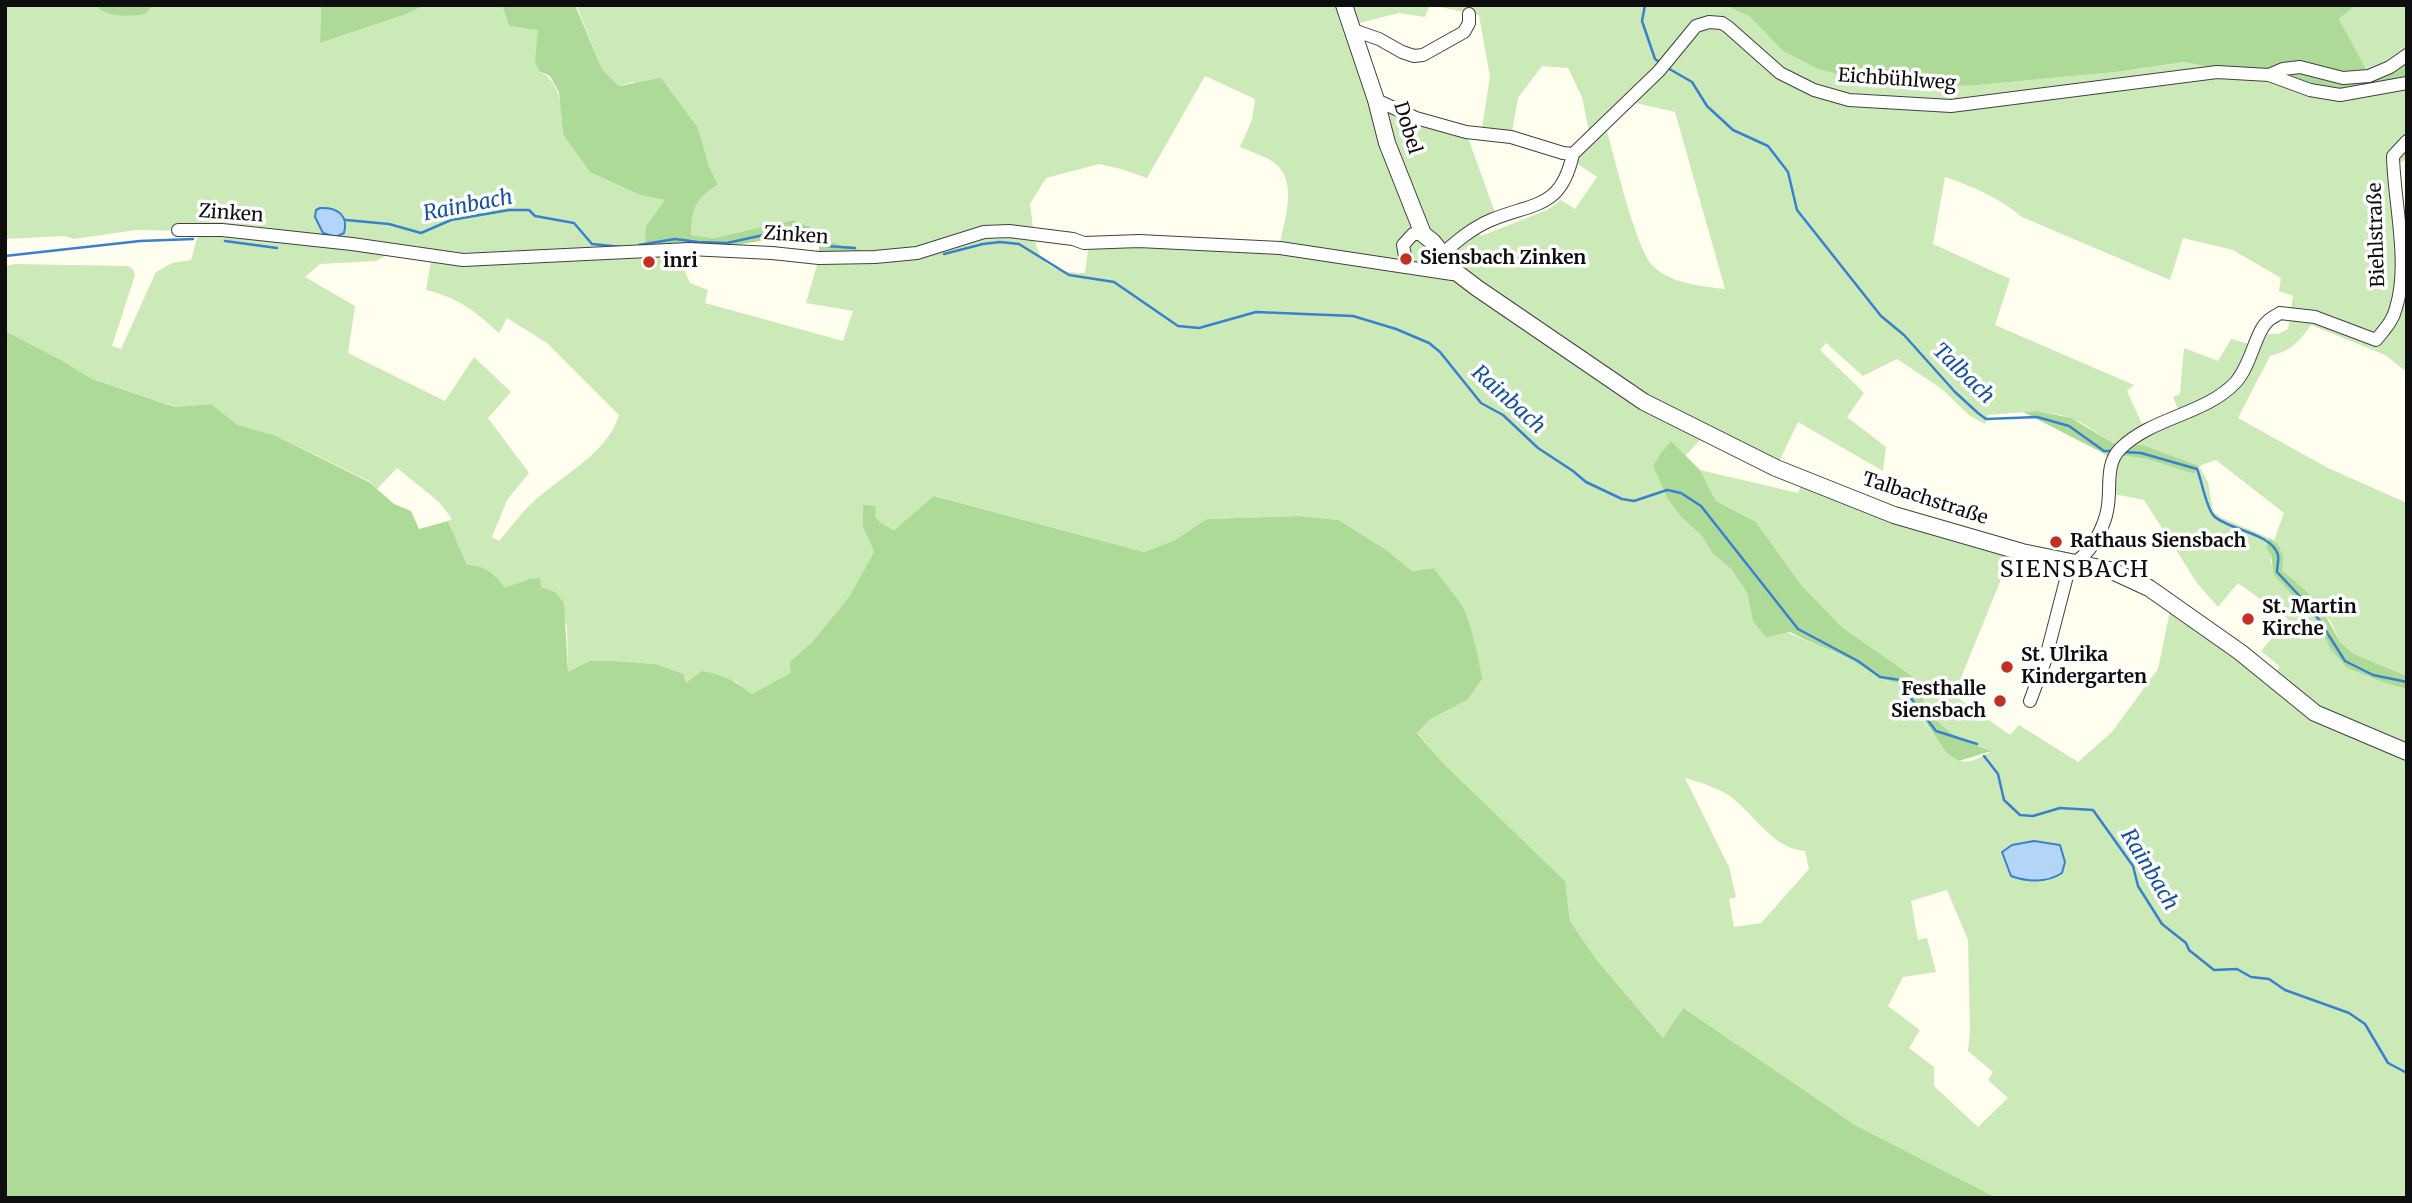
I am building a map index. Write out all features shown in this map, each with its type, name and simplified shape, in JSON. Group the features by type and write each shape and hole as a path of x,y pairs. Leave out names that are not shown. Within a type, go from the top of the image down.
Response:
{"street":[{"name":"Dobel","path":"1344,5 1376,100 1387,143 1423,234 1442,254"},
{"path":"1353,30 1402,52 1414,56 1423,55 1464,32 1469,23 1469,14"},
{"name":"Eichbühlweg","path":"1442,254 1476,228 1548,200 1562,186 1573,154 1662,66 1696,26 1717,22 1728,27 1780,73 1814,90 1849,100 1951,106 2217,72 2269,75 2283,69 2300,67 2343,78 2369,76 2390,67 2407,55"},
{"path":"2298,86 2300,67"},
{"path":"2269,75 2298,86 2340,95 2407,83"},
{"path":"1376,100 1416,118 1466,132 1511,137 1573,154"},
{"name":"Biehlstraße","path":"2073,562 2086,554 2108,510 2108,475 2117,453 2156,424 2222,394 2247,367 2265,323 2280,313 2315,317 2376,340 2389,324 2396,308 2401,277 2393,156 2407,141"},
{"name":"Zinken","path":"178,230 222,230 352,244 463,260 689,249 819,258 874,257 917,253 984,232 1009,231 1089,243 1139,241 1280,248 1452,274 1456,272"},
{"path":"1407,267 1404,246 1413,234 1423,234"},
{"name":"Talbachstraße","path":"1442,254 1456,272 1644,402 1776,468 1894,515 2022,552 2110,570 2149,588 2232,645 2315,713 2407,752"},
{"path":"2030,702 2045,661 2073,562"}],"green space":[{"path":"5,5 95,5 99,9 146,14 153,5 321,5 320,43 426,5 502,5 509,26 538,29 539,71 547,76 557,90 563,134 641,195 666,200 646,226 676,250 690,283 708,290 705,303 843,341 853,311 806,303 819,258 865,250 830,241 820,231 793,220 714,238 690,235 696,205 704,194 718,183 709,166 698,128 633,82 619,86 602,69 576,5 1430,5 1724,5 1749,16 1783,51 1816,68 1967,86 2116,72 2184,62 2217,68 2407,85 2407,159 2395,165 2407,249 2407,372 2385,355 2311,325 2294,345 2270,356 2238,418 2328,468 2407,503 2407,676 2354,654 2340,642 2331,622 2282,570 2282,551 2274,540 2284,513 2216,460 2199,466 2208,482 2213,511 2220,517 2269,538 2266,548 2271,555 2271,563 2315,619 2331,650 2347,668 2407,689 2407,1198 1997,1198 1855,1125 1682,1009 1664,1039 1596,959 1570,921 1565,881 1442,762 1417,732 1429,720 1467,700 1462,606 1434,568 1412,571 1388,551 1339,520 1299,516 1208,519 1175,540 1144,552 935,496 894,530 875,516 863,527 874,552 849,597 812,642 791,662 792,673 752,694 735,681 686,683 655,664 589,661 568,672 567,627 555,592 529,579 505,589 489,571 467,565 448,521 452,519 439,502 397,468 377,489 369,481 274,435 238,425 211,404 176,407 92,379 5,331 5,266 128,266 133,269 135,275 112,346 121,349 156,272 172,263 191,260 199,231 136,230 74,239 65,236 5,239","holes":["1430,5 1479,15 1490,77 1481,134 1511,137 1518,98 1542,66 1568,68 1582,97 1590,136 1572,160 1597,177 1575,209 1561,200 1547,210 1481,236 1476,228 1497,218 1466,132 1376,100 1351,25 1399,13 1425,17","1205,76 1255,99 1252,120 1240,147 1270,160 1285,178 1288,189 1287,213 1279,248 1089,243 1085,273 1068,272 1046,263 1036,245 1030,204 1046,178 1099,164 1147,178","1627,101 1675,112 1725,289 1678,280 1653,266 1639,241 1605,123","1945,177 1985,193 2022,217 2170,280 2183,238 2233,250 2281,278 2279,291 2293,296 2288,329 2278,334 2268,334 2260,347 2231,339 2218,361 2184,348 2180,394 2173,397 2181,416 2146,433 2127,391 2134,385 1995,325 2010,279 1933,244","394,251 432,256 426,290 466,306 499,333 507,318 547,343 619,415 613,429 594,453 527,508 499,541 492,537 507,500 529,473 488,418 511,392 474,357 445,401 348,353 355,306 305,277 320,264 376,261","1826,343 1863,376 1897,359 1942,389 1970,416 1985,424 1988,415 2038,411 2061,415 2080,422 2113,443 2143,445 2198,466 2194,474 2147,459 2103,453 2113,460 2114,494 2144,500 2197,583 2218,607 2238,583 2288,619 2261,651 2280,667 2266,681 2171,606 2158,669 2112,732 2078,762 2019,725 2010,735 1954,695 2010,557 1802,483 1798,493 1700,470 1716,501 1756,522 1802,586 1843,628 1926,685 1921,693 1927,707 1941,725 1957,737 1990,752 1975,760 1960,761 1954,758 1898,683 1878,677 1854,662 1817,645 1753,621 1747,593 1732,570 1712,553 1702,536 1681,517 1667,498 1653,466 1671,442 1685,456 1706,434 1776,468 1798,422 1883,471 1886,447 1847,417 1864,393 1820,350","1685,778 1726,794 1774,838 1794,849 1805,851 1809,869 1761,923 1734,927 1729,899 1736,897 1729,867","2023,842 2054,843 2046,879 2040,879","1947,890 1968,940 1968,1051 1993,1072 1988,1080 2008,1098 1978,1127 1934,1086 1934,1067 1909,1048 1920,1030 1888,1006 1903,977 1936,972 1927,938 1918,940 1911,901"]},
{"path":"95,5 153,5 146,14 126,16 106,13"},
{"path":"321,5 426,5 320,43"},
{"path":"502,5 575,5 602,69 619,86 661,78 698,128 709,166 718,184 696,205 691,235 714,238 793,220 820,231 830,241 865,250 875,257 819,258 819,246 815,238 801,234 731,246 645,252 646,226 665,200 641,195 590,172 563,134 559,92 550,76 539,71 535,61 538,30 509,26"},
{"path":"1724,5 2356,5 2339,19 2369,75 2407,55 2407,82 2340,93 2184,62 2116,72 1967,86 1851,78 1816,68 1783,51 1749,16"},
{"path":"2356,5 2407,5 2407,55 2369,76 2339,19"},
{"path":"5,331 92,379 175,407 211,404 238,425 274,435 369,482 394,504 411,511 419,529 448,521 467,565 489,571 505,588 540,578 541,587 555,592 564,603 568,672 589,661 655,664 683,674 686,683 702,671 729,679 752,694 791,673 790,662 812,642 849,597 874,552 863,527 863,505 876,506 875,516 894,530 934,496 1144,552 1175,540 1207,519 1299,516 1339,520 1388,551 1412,571 1434,568 1461,604 1471,629 1482,679 1467,700 1429,720 1417,733 1442,762 1565,881 1570,921 1596,959 1663,1038 1683,1008 1855,1125 1997,1198 5,1198"},
{"path":"2038,411 2071,418 2113,443 2143,445 2199,466 2194,474 2147,459 2103,453 2023,412"},
{"path":"1671,441 1700,470 1716,501 1756,522 1802,586 1843,628 1927,686 1921,694 1933,716 1941,724 1958,737 1991,751 1959,761 1947,753 1898,683 1880,678 1850,659 1790,632 1766,637 1753,621 1747,593 1732,570 1712,553 1702,536 1681,517 1667,498 1653,466"},
{"path":"2269,538 2282,551 2282,570 2318,602 2340,642 2354,654 2407,676 2407,689 2347,668 2331,650 2315,619 2274,575 2271,555 2266,548"}],"water":[{"path":"320,208 340,213 345,221 344,233 336,237 323,233 315,217 316,210"},
{"path":"2034,841 2060,845 2065,862 2062,873 2050,879 2037,880 2011,876 2002,852 2012,845"}],"waterway":[{"name":"Talbach","path":"1645,5 1642,21 1655,59 1661,63"},
{"name":"Talbach","path":"1666,67 1692,82 1707,106 1733,130 1768,146 1788,172 1797,210 1881,316 1904,335 1955,392 1978,413 1986,419 2037,417 2055,422 2069,426 2104,451 2113,451"},
{"name":"Rainbach","path":"346,220 389,224 421,233 451,220 509,210 529,210 535,216 574,223 592,244 622,247"},
{"name":"Rainbach","path":"639,245 675,239 727,243 791,229 806,229 816,234 827,246 855,248"},
{"name":"Rainbach","path":"5,256 140,241 193,239"},
{"name":"Rainbach","path":"225,241 277,248"},
{"name":"Rainbach","path":"944,254 983,244 1019,244 1069,275 1114,282 1178,326 1199,328 1256,312 1353,316 1396,329 1429,343 1440,352 1481,403 1503,415 1538,448 1586,482 1622,499 1634,501 1667,490 1681,493 1701,506 1798,629 1858,661 1880,677 1900,680 1936,731 1977,744"},
{"name":"Talbach","path":"2123,452 2141,453 2197,469 2206,501 2214,516 2259,537 2274,548 2278,555 2277,572 2312,609 2345,661 2373,675 2407,682"},
{"name":"Rainbach","path":"1984,756 1998,774 2004,800 2020,815 2033,816 2060,808 2093,810 2133,866 2138,886 2162,924 2214,970 2237,969 2251,977 2269,979 2285,990 2349,1013 2365,1024 2388,1063 2407,1073"}],"place":[{"name":"Siensbach Zinken","path":"1406,259"},
{"name":"inri","path":"649,262"},
{"name":"Rathaus Siensbach","path":"2056,542"},
{"name":"St. Martin Kirche","path":"2248,619"},
{"name":"St. Ulrika Kindergarten","path":"2007,667"},
{"name":"Festhalle Siensbach","path":"2000,701"}],"district":[{"name":"SIENSBACH","path":"2075,570"}]}
